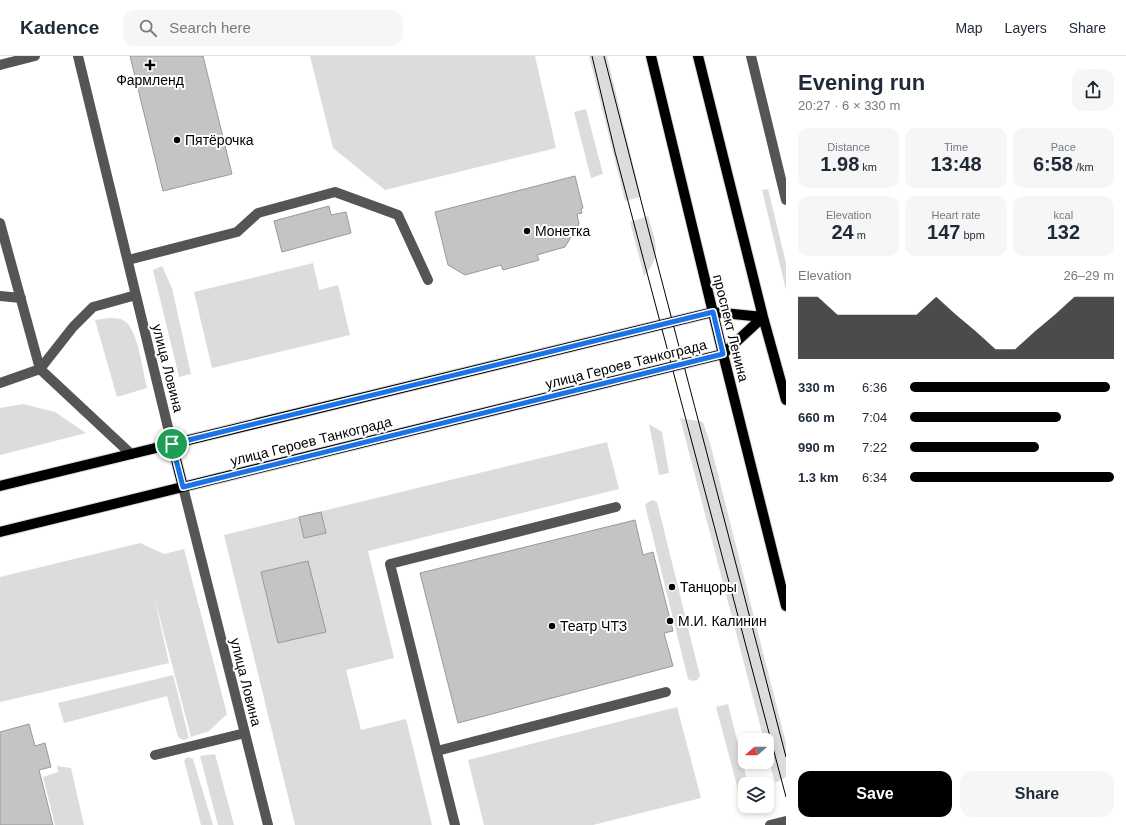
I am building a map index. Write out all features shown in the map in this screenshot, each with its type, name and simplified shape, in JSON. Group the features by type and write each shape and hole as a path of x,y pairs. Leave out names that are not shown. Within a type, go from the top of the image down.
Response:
{"main road":[{"name":"проспект Ленина","path":"651,56 786,606"},
{"path":"698,56 763,317 786,400"},
{"path":"0,486 713,312 763,317"},
{"name":"улица Героев Танкограда","path":"0,532 723,354 763,317"},
{"name":"улица Ловина","path":"172,444 183,487"}],"street":[{"path":"0,65 35,56"},
{"name":"улица Ловина","path":"78,56 172,444"},
{"path":"751,56 786,200"},
{"path":"128,260 237,232 258,213 335,192 398,215 428,280"},
{"path":"0,223 40,369 131,454"},
{"path":"0,383 40,369 73,327 93,307 136,295"},
{"path":"0,296 21,298"},
{"name":"улица Ловина","path":"183,487 268,825"},
{"path":"455,825 390,564 616,507"},
{"path":"436,752 666,692"},
{"path":"155,755 245,732"},
{"path":"770,825 786,821"}],"shaded area":[{"path":"310,56 535,56 556,148 385,190 333,148"},
{"path":"589,56 607,56 641,197 625,201"},
{"path":"586,109 603,174 591,178 574,112"},
{"path":"768,189 786,263 786,290 762,190"},
{"path":"648,216 656,247 654,261 644,276 630,222"},
{"path":"313,263 319,290 338,285 350,335 212,368 194,292"},
{"path":"162,266 172,288 191,374 179,377 153,270"},
{"path":"116,318 126,322 134,334 147,388 117,397 95,320"},
{"path":"23,404 55,412 86,433 0,455 0,408"},
{"path":"680,418 703,422 710,443 786,743 786,777 775,783 771,769 774,769 774,733 762,733"},
{"path":"649,424 662,432 669,473 659,475"},
{"path":"607,442 619,489 368,551 394,658 346,670 361,730 406,719 432,825 295,825 224,535"},
{"path":"653,500 657,502 700,676 697,680 692,681 688,679 645,505"},
{"path":"140,543 164,554 184,549 227,714 209,731 191,737 154,596 169,663 0,702 0,577"},
{"path":"173,675 189,738 183,740 178,737 167,696 64,723 58,703"},
{"path":"728,704 738,744 738,769 744,769 746,777 738,777 738,789 716,707"},
{"path":"677,707 701,798 593,825 484,825 468,760"},
{"path":"215,754 234,825 218,825 200,756"},
{"path":"188,757 193,759 213,825 201,825 184,760"},
{"path":"57,766 71,768 84,825 55,825 43,777 58,772"}],"building":[{"path":"130,56 203,56 232,174 163,191"},
{"path":"575,176 583,208 581,209 582,213 577,214 579,224 565,247 537,255 539,260 503,270 501,265 465,275 448,265 435,212"},
{"path":"329,206 331,215 346,212 351,233 282,252 274,221"},
{"path":"321,512 326,533 304,538 299,517"},
{"name":"Театр ЧТЗ","path":"635,520 643,555 653,552 673,631 664,633 673,666 458,723 420,573"},
{"path":"308,561 326,632 278,643 261,572"},
{"path":"29,724 35,746 45,743 51,767 39,770 53,825 0,825 0,732"}],"tram line":[{"path":"592,56 615,152 786,797"},
{"path":"604,56 786,757"}],"place":[{"name":"Фармленд","path":"150,65"},
{"name":"Пятёрочка","path":"177,140"},
{"name":"Монетка","path":"527,231"},
{"name":"Танцоры","path":"672,587"},
{"name":"М.И. Калинин","path":"670,621"},
{"name":"Театр ЧТЗ","path":"552,626"}],"route":[{"path":"713,312 723,354 183,487 172,444 713,312"}]}
